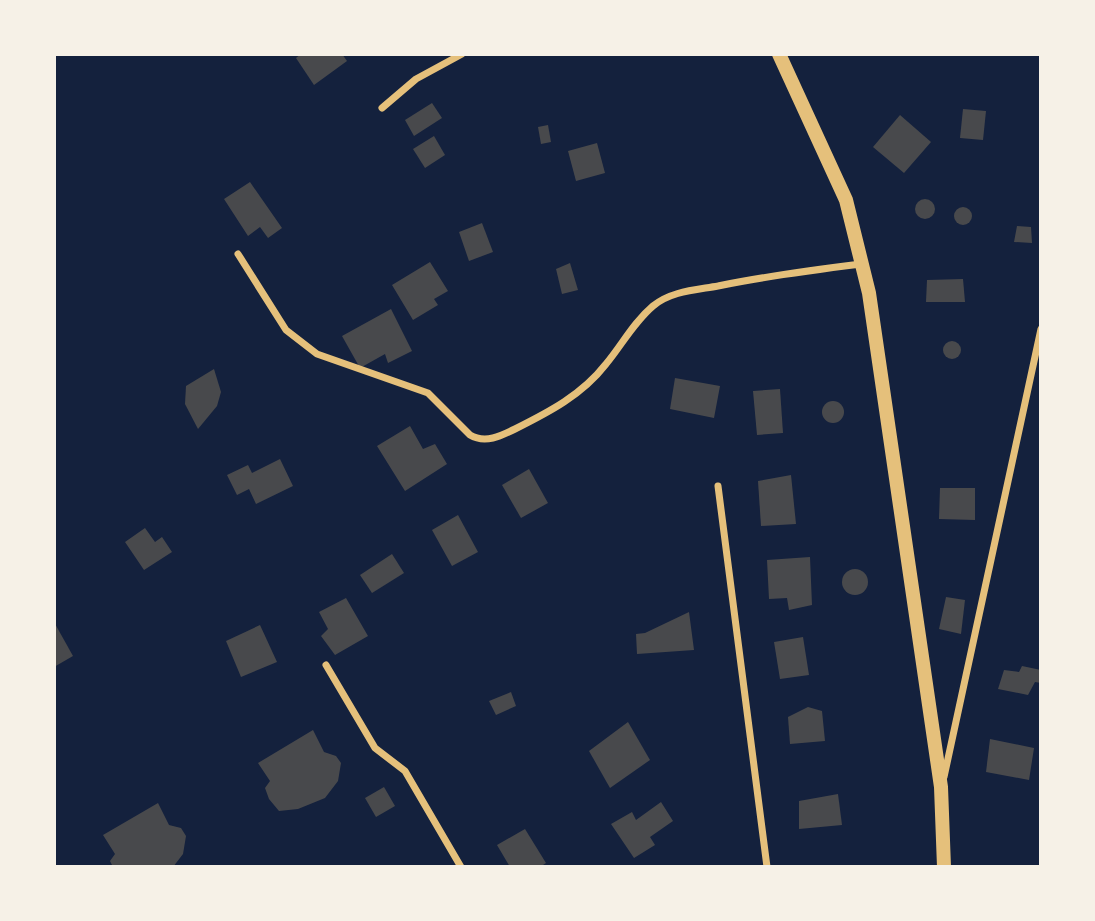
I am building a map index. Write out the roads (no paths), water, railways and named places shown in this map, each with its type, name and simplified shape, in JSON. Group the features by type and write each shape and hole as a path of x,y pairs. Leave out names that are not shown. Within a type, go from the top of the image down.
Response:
{"main road":[{"path":"779,54 846,200 871,307 941,788 944,867"}],"street":[{"path":"382,107 416,79 461,54"},
{"path":"238,254 286,330 296,338 317,354 428,393 477,439 498,437 557,407 580,391 605,366 634,324 653,306 669,296 774,274 861,264"},
{"path":"941,788 1041,329"},
{"path":"718,486 767,867"},
{"path":"326,665 375,748 405,771 461,867"}]}
